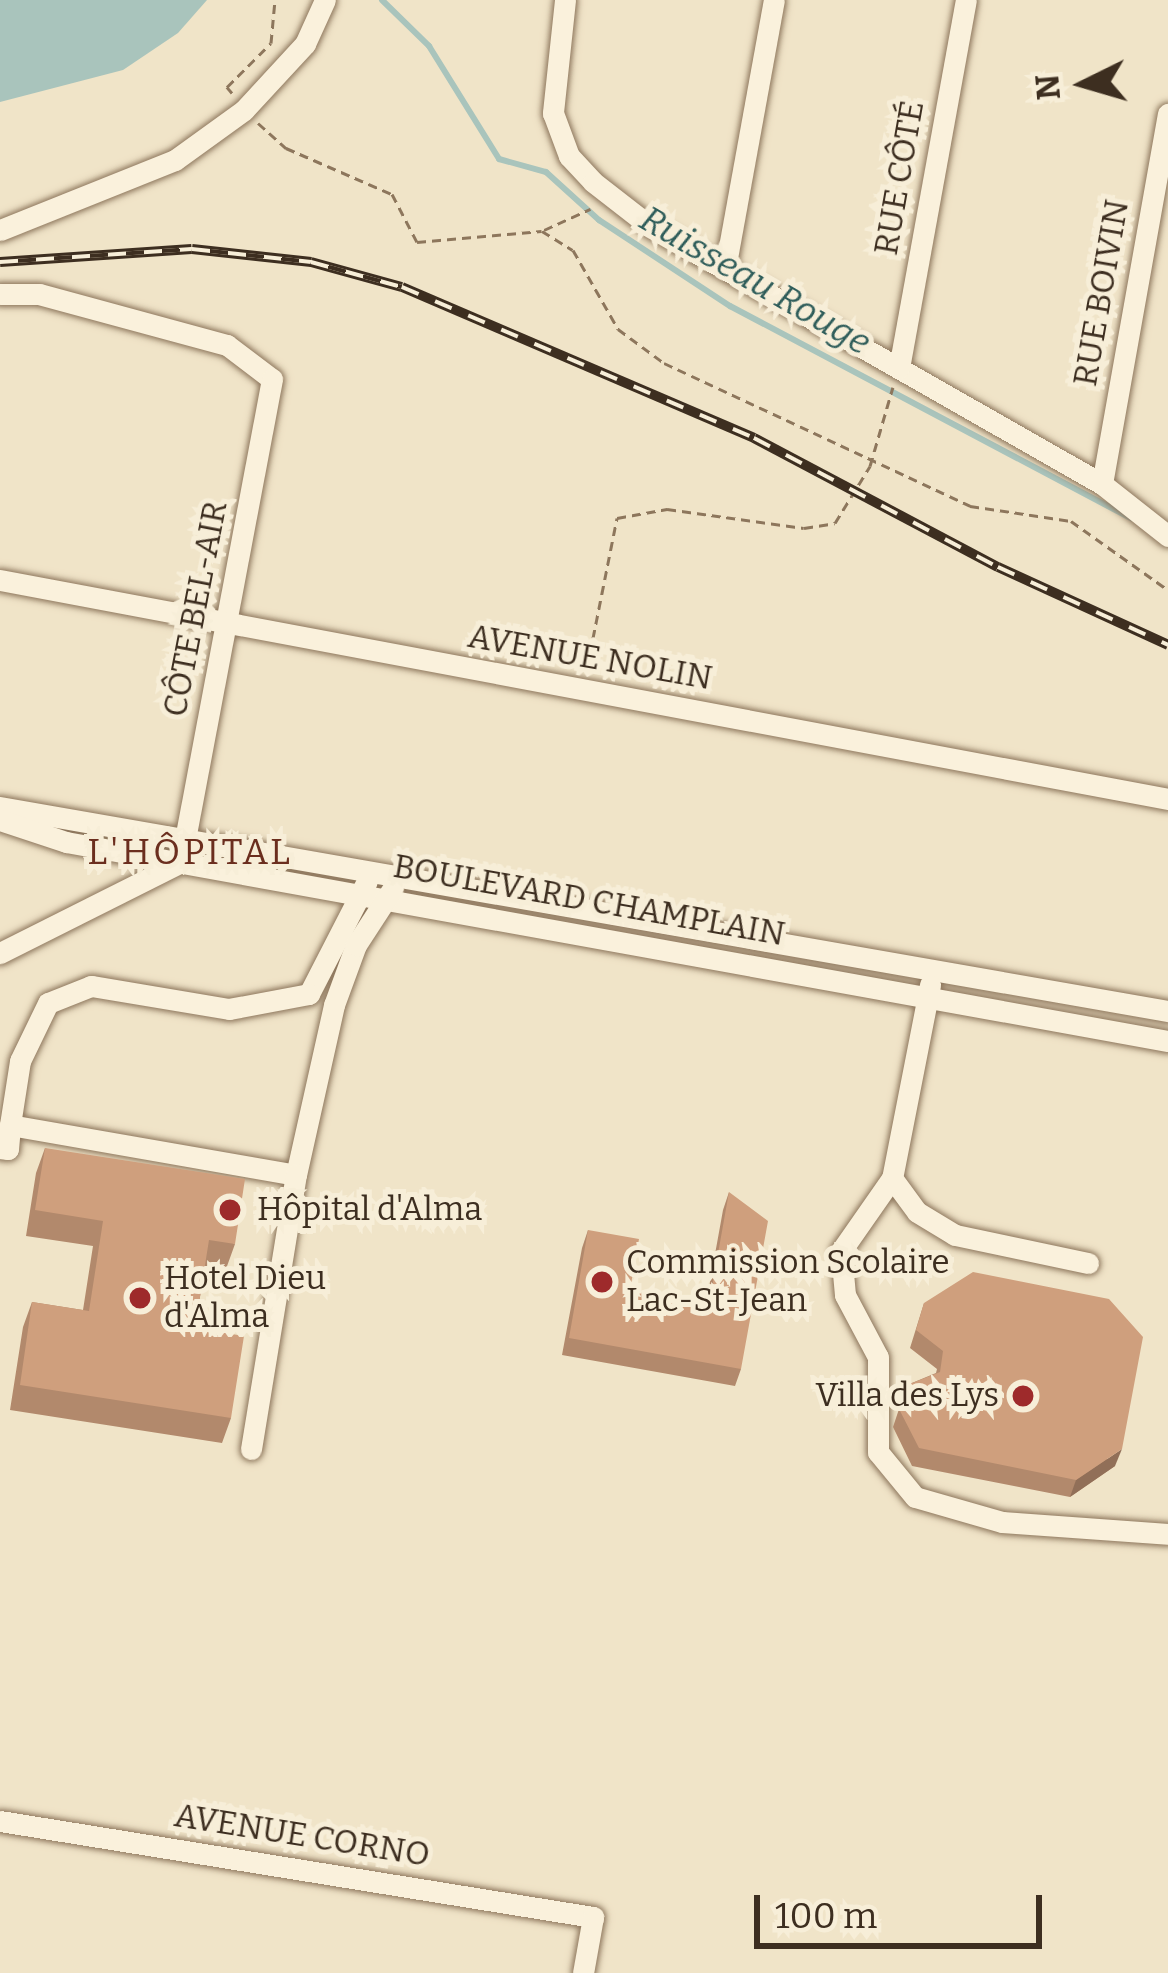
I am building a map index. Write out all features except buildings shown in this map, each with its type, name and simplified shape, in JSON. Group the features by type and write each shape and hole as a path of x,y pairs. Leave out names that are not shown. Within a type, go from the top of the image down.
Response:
{"street":[{"path":"0,230 175,160 244,110 305,44 326,0"},
{"path":"565,0 553,113 569,156 614,198 725,269 1102,484 1168,536"},
{"path":"725,269 774,0"},
{"name":"RUE CÔTÉ","path":"899,368 966,0"},
{"name":"RUE BOIVIN","path":"1102,484 1168,114"},
{"name":"CÔTE BEL-AIR","path":"0,294 39,294 227,345 272,379 181,862"},
{"name":"AVENUE NOLIN","path":"0,580 1168,799"},
{"name":"BOULEVARD CHAMPLAIN","path":"0,807 1168,1011"},
{"name":"BOULEVARD CHAMPLAIN","path":"0,820 65,842 1168,1041"},
{"path":"0,953 181,862"},
{"path":"0,1148 8,1150 20,1061 48,1004 91,986 229,1009 309,994 372,870"},
{"path":"251,1449 296,1175 334,1005 356,945 389,898 398,874"},
{"path":"932,970 892,1178 842,1251 845,1295 878,1357 878,1452 914,1497 1002,1522 1166,1534"},
{"path":"10,1125 296,1175"},
{"path":"892,1178 917,1212 955,1235 1088,1263"},
{"name":"AVENUE CORNO","path":"0,1821 593,1917 583,1973"}],"path":[{"path":"275,0 271,43 227,87 244,110 286,148 392,194 417,242 542,231 614,198"},
{"path":"542,231 573,250 618,329 635,344 871,466 970,506 1071,521 1168,590"},
{"path":"583,690 616,518 668,509 804,528 835,524 871,466 899,368"}],"water":[{"path":"0,0 207,0 178,33 123,70 0,102"}],"waterway":[{"name":"Ruisseau Rouge","path":"382,0 429,46 499,159 546,172 599,220 730,306 1131,518"}],"railway":[{"path":"0,262 192,249 311,262 402,287 754,438 998,567 1168,645"}],"place":[{"name":"Hôpital d'Alma","path":"230,1210"},
{"name":"Commission Scolaire Lac-St-Jean","path":"602,1282"},
{"name":"Hotel Dieu d'Alma","path":"140,1298"},
{"name":"Villa des Lys","path":"1023,1396"}],"district":[{"name":"L'HÔPITAL","path":"190,853"}]}
